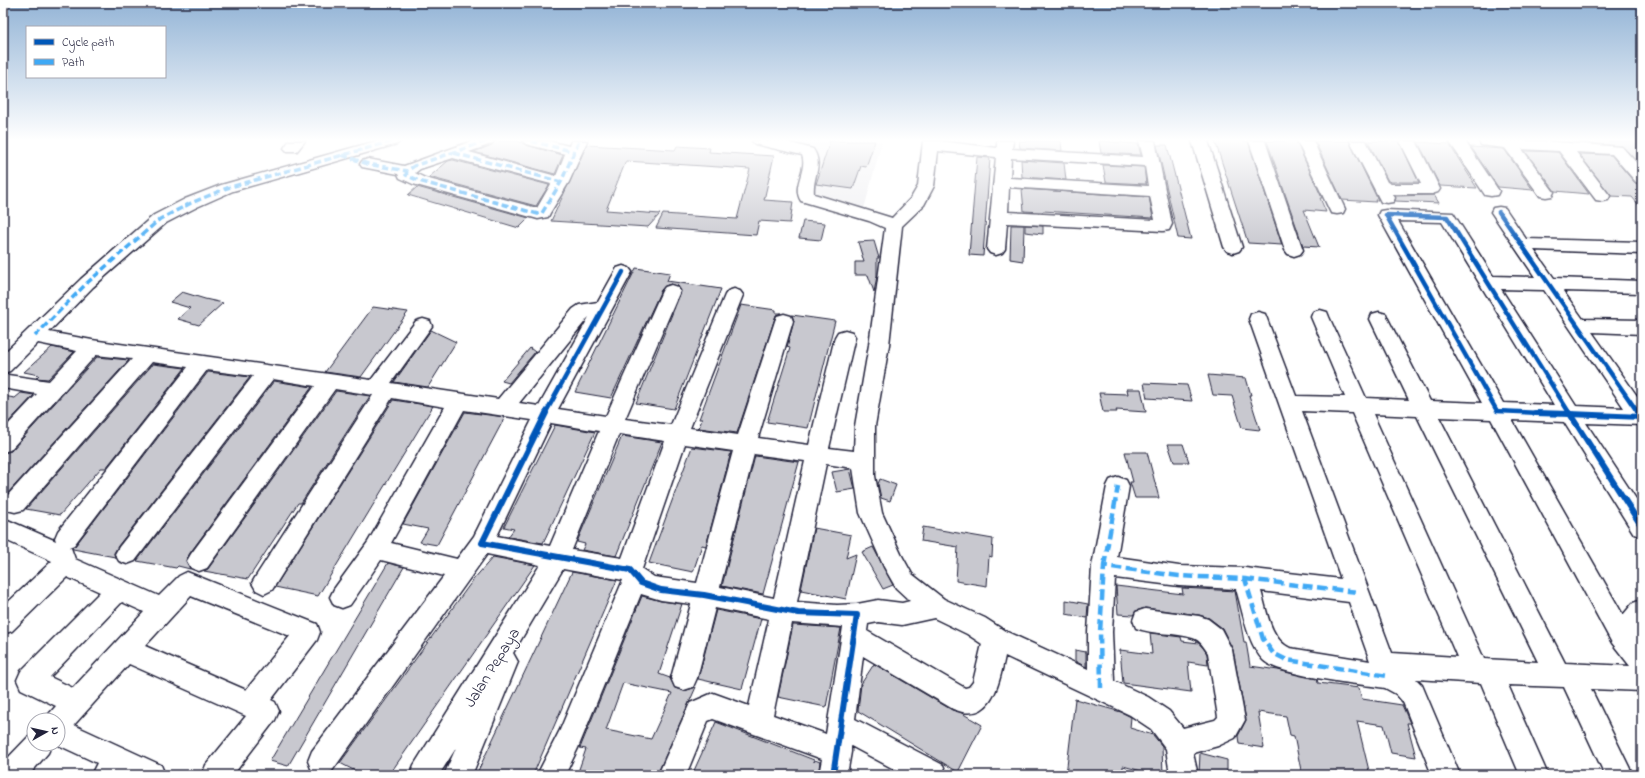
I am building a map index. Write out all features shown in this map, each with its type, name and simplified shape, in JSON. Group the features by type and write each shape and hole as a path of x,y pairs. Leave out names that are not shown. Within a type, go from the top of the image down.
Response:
{"street":[{"path":"52,389 5,374 35,336 87,283 160,219 191,203 227,188 265,177"},
{"path":"411,177 419,181 538,214 546,210 563,177"},
{"path":"544,177 561,182"},
{"path":"808,177 806,185 807,198 859,212 894,225"},
{"path":"927,177 926,186 918,201 894,225 879,345 865,426 863,460 864,476 871,513 892,560 904,582 935,608 976,626 996,640 1139,706 1160,720 1178,743 1184,775"},
{"path":"996,249 1001,177"},
{"path":"999,217 1163,226 1164,224 1155,177"},
{"path":"1211,177 1233,247"},
{"path":"1269,177 1294,250"},
{"path":"1322,177 1337,210"},
{"path":"1377,177 1389,201"},
{"path":"1382,186 1388,189 1432,190 1426,177"},
{"path":"1482,177 1491,191"},
{"path":"1535,177 1546,192"},
{"path":"1588,177 1602,196"},
{"path":"1001,182 1157,191"},
{"path":"1499,212 1577,325 1638,408"},
{"path":"1642,527 1447,218 1386,215 1621,635 1642,661"},
{"path":"1521,244 1642,248"},
{"path":"322,761 482,543 546,414 623,272"},
{"path":"1487,282 1642,287"},
{"name":"Jalan Pepaya","path":"424,775 558,558 612,425 671,291"},
{"path":"551,775 569,739 632,575 678,434 734,295"},
{"path":"503,408 580,314 586,310 604,307"},
{"path":"1320,317 1359,406 1483,672 1534,775"},
{"path":"1258,319 1386,670 1405,685 1413,694 1446,775"},
{"path":"1380,319 1424,408 1619,775"},
{"path":"684,678 746,443 784,321"},
{"path":"1577,325 1642,327"},
{"path":"264,583 382,388 423,326"},
{"path":"35,336 147,356 268,371 382,388 458,402 746,443 817,455 863,460"},
{"path":"758,723 817,455 845,337"},
{"path":"4,443 92,347"},
{"path":"15,503 147,356"},
{"path":"66,538 202,363"},
{"path":"127,554 268,371"},
{"path":"199,561 330,381"},
{"path":"342,597 376,549 458,402"},
{"path":"1288,403 1570,414 1638,408"},
{"path":"1101,688 1100,632 1104,566 1118,486"},
{"path":"3,623 64,565 64,555 7,536"},
{"path":"482,543 632,575 647,586 705,595 783,612 832,617 856,626 962,700 969,701 982,693 996,640"},
{"path":"376,549 462,570"},
{"path":"64,565 163,609"},
{"path":"1104,566 1179,576 1244,579 1357,592"},
{"path":"1244,579 1263,639 1273,653 1287,660 1386,670 1483,672 1642,679"},
{"path":"66,715 187,583 308,632 252,705"},
{"path":"77,703 30,680 120,590"},
{"path":"458,775 528,607"},
{"path":"672,775 699,712 713,706 758,723 835,763 856,626 878,611 902,614 935,608"},
{"path":"1621,635 1642,611"},
{"path":"1145,620 1199,627 1212,637 1220,650 1232,720 1226,729 1218,733 1178,743"},
{"path":"125,650 266,711 216,775"},
{"path":"841,726 934,775"},
{"path":"66,736 112,767 151,775"},
{"path":"10,775 32,752"}],"shaded area":[{"path":"809,177 872,177 864,209 808,196"}],"building":[{"path":"430,177 519,177 549,185 536,206"},
{"path":"572,177 619,177 606,210 660,214 648,227 551,221"},
{"path":"748,177 769,177 764,200 793,202 790,223 759,221 756,235 656,228 663,214 737,219"},
{"path":"818,177 857,177 853,189 816,184"},
{"path":"975,177 989,177 983,256 969,255"},
{"path":"1026,177 1066,177 1066,180"},
{"path":"1105,177 1145,177 1146,184 1106,182"},
{"path":"1164,177 1175,177 1191,239 1178,238"},
{"path":"1227,177 1260,177 1282,245 1248,243"},
{"path":"1279,177 1313,177 1322,198 1320,198 1326,212 1304,210 1319,247 1303,246"},
{"path":"1332,177 1367,177 1378,200 1375,200 1376,202 1342,200"},
{"path":"1386,177 1417,177 1419,182 1391,182 1388,181"},
{"path":"1436,177 1470,177 1477,188 1440,186"},
{"path":"1491,177 1524,177 1533,190 1498,187"},
{"path":"1545,177 1577,177 1589,194 1555,191"},
{"path":"1597,177 1630,177 1635,183 1642,185 1642,209 1632,197 1611,196"},
{"path":"417,187 529,218 519,228 408,195"},
{"path":"1022,189 1149,197 1153,218 1024,211"},
{"path":"1434,195 1439,203 1395,201 1395,196"},
{"path":"803,221 825,223 821,240 799,238"},
{"path":"1011,225 1024,225 1023,261 1010,259"},
{"path":"1025,225 1043,226 1043,234 1025,232"},
{"path":"874,241 879,258 877,258 877,276 874,292 868,275 855,275 855,262 864,262 858,242"},
{"path":"636,268 670,273 667,281 721,289 674,409 636,403 681,292 678,286 671,284 665,286 661,290 611,398 575,392"},
{"path":"182,292 223,303 199,325 178,319 190,308 170,302"},
{"path":"741,305 776,310 776,313 781,313 776,315 737,433 699,428 702,419 699,419"},
{"path":"373,307 408,312 361,377 325,372"},
{"path":"792,315 835,321 808,428 767,422 790,348 787,347 794,321"},
{"path":"431,330 456,342 428,387 394,382"},
{"path":"52,347 74,352 48,379 36,378 39,375 24,372"},
{"path":"530,348 535,352 509,383 502,381"},
{"path":"97,357 129,360 6,495 3,502 3,453 11,451"},
{"path":"153,364 185,368 106,468 101,468 60,515 26,509"},
{"path":"208,372 250,377 118,546 114,553 115,557 73,549 72,547 75,546"},
{"path":"1208,375 1246,378 1251,395 1249,395 1260,430 1242,428 1232,396 1213,395"},
{"path":"274,381 312,387 190,553 186,560 190,569 137,561"},
{"path":"1144,383 1187,385 1192,401 1147,398"},
{"path":"1127,389 1141,389 1146,412 1116,410 1117,412 1103,412 1099,393 1128,394"},
{"path":"336,391 370,396 301,503 298,503 248,579 204,571 208,569"},
{"path":"21,393 34,395 3,428 3,396 15,398"},
{"path":"393,400 433,406 318,596 275,587"},
{"path":"465,412 505,417 437,545 420,542 428,529 403,524"},
{"path":"555,425 595,432 543,543 508,537 514,529 504,527"},
{"path":"622,436 662,442 616,556 582,550 585,544 577,542"},
{"path":"1168,444 1183,444 1189,462 1174,462"},
{"path":"692,447 731,452 706,546 702,545 693,572 649,563"},
{"path":"1125,452 1147,452 1159,498 1135,498 1130,482 1133,482"},
{"path":"755,456 799,462 763,594 722,586"},
{"path":"850,469 855,489 837,492 832,472"},
{"path":"880,479 896,485 890,501 881,498 878,484"},
{"path":"923,527 993,539 992,557 989,556 987,586 956,581 958,547 921,541"},
{"path":"814,528 851,535 846,558 856,554 846,599 801,590"},
{"path":"873,547 893,585 883,589 862,552"},
{"path":"493,557 535,565 389,775 363,775 340,763 473,580"},
{"path":"388,563 404,567 288,766 270,761"},
{"path":"572,572 617,580 533,775 476,775"},
{"path":"1116,586 1183,594 1182,588 1235,591 1250,666 1278,670 1317,679 1318,683 1359,688 1362,699 1402,705 1410,723 1407,723 1416,757 1391,753 1384,725 1357,721 1370,775 1302,775 1294,736 1290,735 1286,716 1258,712 1264,748 1239,744 1238,736 1246,720 1233,650 1222,628 1209,618 1199,615 1145,608 1136,611 1133,615 1118,614"},
{"path":"642,596 682,604 659,674 670,678 675,688 684,691 696,687 657,775 577,775 586,749 580,748","holes":["623,683 672,693 651,739 606,730"]},
{"path":"1066,600 1088,604 1087,618 1066,614"},
{"path":"716,610 761,619 742,689 698,679"},
{"path":"793,625 841,628 826,707 778,697"},
{"path":"1150,633 1181,637 1182,641 1199,643 1204,649 1207,654 1208,665 1188,662 1191,692 1123,683 1120,650 1152,654"},
{"path":"1075,650 1086,652 1086,667 1075,661"},
{"path":"874,664 952,710 960,712 982,725 958,772 858,711 861,684"},
{"path":"1075,699 1121,712 1131,717 1130,728 1153,735 1162,746 1163,775 1156,775 1123,766 1123,775 1066,775"},
{"path":"716,722 814,760 814,762 815,760 820,762 818,775 692,775"},
{"path":"1200,753 1227,760 1227,775 1199,775"}],"marked path":[{"path":"35,336 87,283 160,219 191,203 227,188 265,177"},
{"path":"411,177 419,181 538,214 542,213 563,177"},
{"path":"544,177 561,182"},
{"path":"1104,566 1118,486"},
{"path":"1101,688 1100,632 1104,566 1179,576 1245,579 1263,639 1273,653 1287,660 1388,676"},
{"path":"1245,579 1357,592"}],"cycle path":[{"path":"1499,212 1641,417 1570,414 1447,217 1386,215 1497,411 1570,414 1642,527"},
{"path":"623,272 545,414 482,543 557,558 630,570 639,582 661,590 704,595 798,613 837,616 857,615 833,775"}]}
